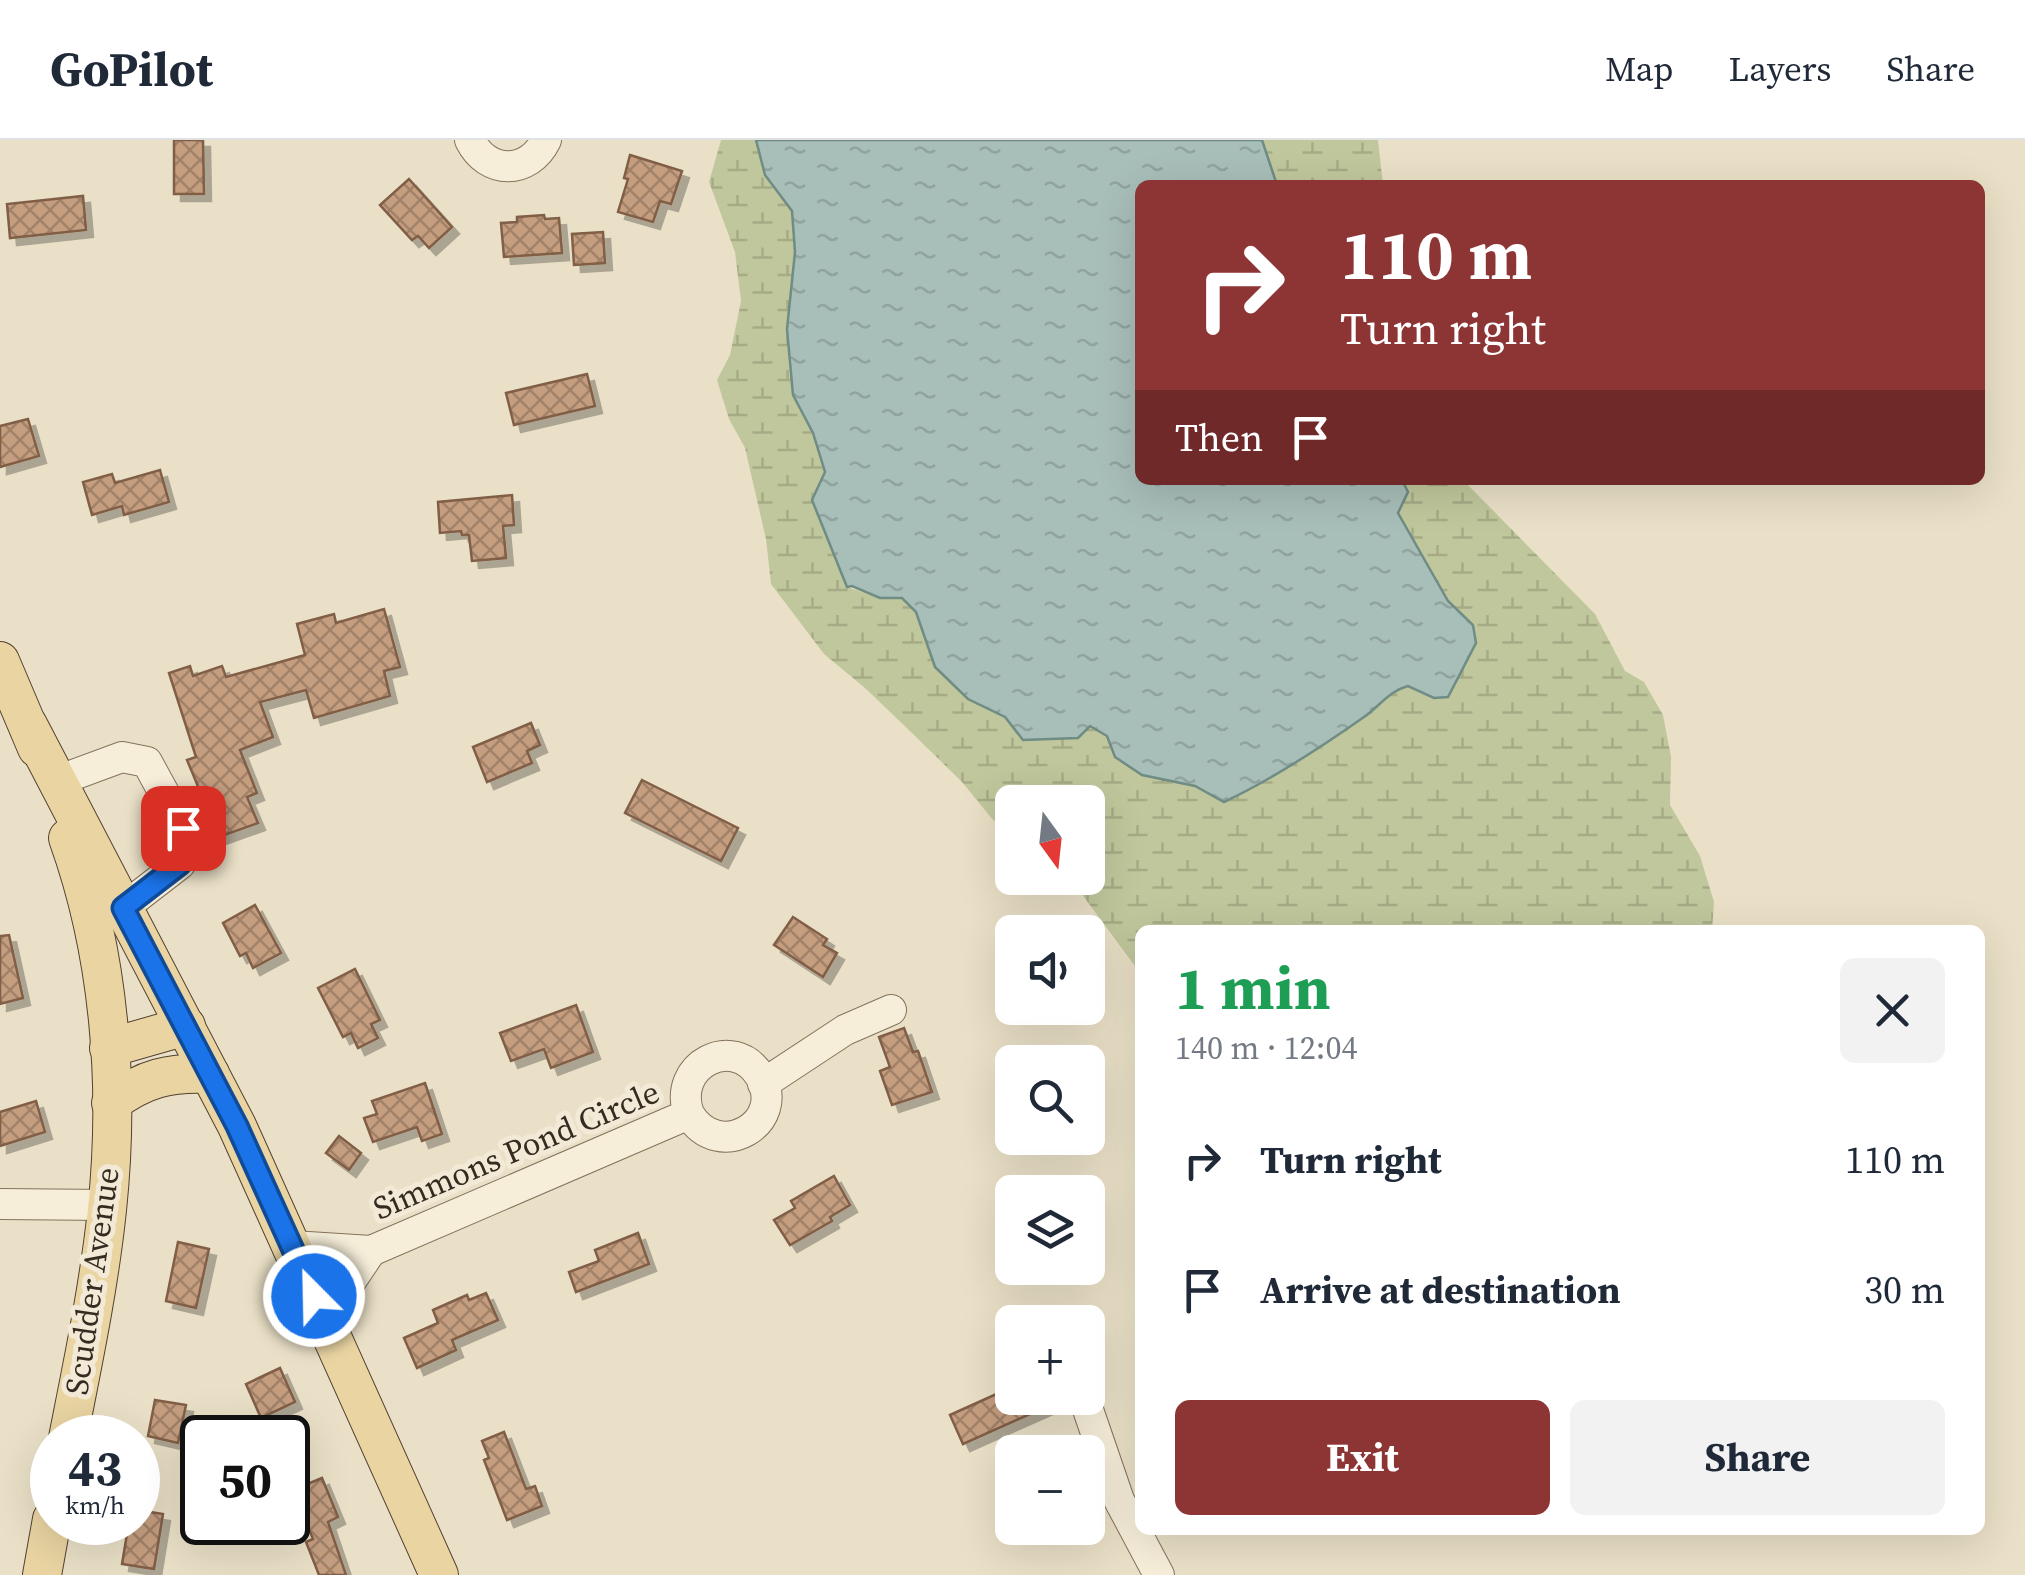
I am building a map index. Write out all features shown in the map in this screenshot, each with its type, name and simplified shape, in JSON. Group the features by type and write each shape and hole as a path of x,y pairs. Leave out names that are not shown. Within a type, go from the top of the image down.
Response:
{"main road":[{"name":"Scudder Avenue","path":"0,662 28,725 75,856 102,975 109,1048 108,1205 72,1415"},
{"path":"28,725 210,1074 292,1246 439,1575"},
{"path":"109,1048 186,1026"},
{"path":"111,1103 151,1078 185,1072 210,1074"},
{"path":"42,1575 47,1545"}],"street":[{"path":"470,140 482,158 506,167 532,160 546,140"},
{"path":"58,781 122,757 148,762 183,828 180,864 123,908"},
{"path":"764,1084 845,1030 892,1010"},
{"name":"Simmons Pond Circle","path":"726,1056 744,1060 758,1072 764,1084 763,1113 753,1127 738,1135 713,1136 698,1128 688,1114 686,1088 694,1072 708,1060 726,1056"},
{"name":"Simmons Pond Circle","path":"292,1246 372,1251 688,1114"},
{"path":"0,1204 108,1205"},
{"name":"Simmons Pond Circle","path":"324,1320 372,1251"},
{"path":"1090,1415 1119,1500 1135,1530"},
{"path":"1138,1535 1159,1575"}],"green space":[{"path":"721,140 756,140 765,175 792,211 795,252 787,329 793,395 813,433 825,472 813,501 847,587 880,598 902,598 916,612 935,667 968,699 1005,717 1024,740 1077,738 1090,725 1107,736 1115,757 1142,775 1195,786 1224,802 1313,751 1401,688 1408,686 1421,693 1448,696 1472,653 1473,625 1448,601 1398,513 1408,492 1404,485 1468,485 1595,614 1625,671 1644,682 1663,715 1671,757 1670,805 1700,856 1714,902 1712,925 1135,925 1135,966 1105,926 1105,915 1097,915 1083,895 1105,895 1105,785 995,785 995,821 962,782 824,654 771,584 766,539 745,448 729,419 717,380 730,355 741,301 735,252 709,182"},
{"path":"1262,140 1378,140 1382,180 1275,180"}],"water":[{"path":"756,140 1262,140 1275,180 1135,180 1135,485 1404,485 1408,492 1398,513 1448,601 1473,625 1476,643 1448,697 1434,698 1408,686 1401,688 1313,751 1224,802 1195,786 1142,775 1115,757 1107,736 1090,726 1078,738 1023,740 1005,717 968,699 935,667 916,612 902,598 880,598 847,587 812,500 825,472 813,433 793,395 787,329 795,252 792,211 765,175"}],"building":[{"path":"174,140 203,140 204,194 174,194"},
{"path":"630,155 682,171 671,204 660,201 653,222 618,212"},
{"path":"409,179 452,227 429,248 418,236 412,240 380,205"},
{"path":"83,196 86,230 10,238 7,204"},
{"path":"544,215 545,219 559,218 562,253 504,257 501,223"},
{"path":"603,232 605,263 574,265 572,234"},
{"path":"587,374 595,406 514,425 506,393"},
{"path":"28,419 39,456 0,467 0,426"},
{"path":"160,470 169,502 124,515 122,506 92,515 83,482 112,474 115,483"},
{"path":"512,495 514,525 503,526 506,558 472,561 469,535 462,535 461,531 440,533 438,502"},
{"path":"384,609 400,667 384,671 390,696 314,718 306,690 260,702 273,737 240,750 257,793 247,797 258,823 219,837 187,760 196,757 169,673 190,666 193,676 222,666 226,677 305,655 297,624 334,614 336,623"},
{"path":"531,723 540,745 527,751 532,763 487,782 473,747"},
{"path":"642,780 738,828 721,861 625,813"},
{"path":"255,905 281,953 253,968 246,953 240,956 223,923"},
{"path":"793,917 827,939 823,945 837,953 823,977 774,945"},
{"path":"9,935 23,998 0,1004 0,936"},
{"path":"355,969 380,1020 371,1024 378,1038 358,1048 351,1033 343,1037 318,988"},
{"path":"576,1005 593,1052 551,1068 544,1049 511,1061 500,1033"},
{"path":"904,1028 913,1052 918,1051 932,1092 892,1105 880,1071 890,1067 879,1037"},
{"path":"425,1083 442,1134 422,1141 417,1127 373,1142 364,1118 377,1114 372,1101"},
{"path":"36,1101 45,1132 0,1146 0,1112"},
{"path":"339,1136 361,1153 349,1170 326,1153"},
{"path":"834,1176 850,1205 830,1217 832,1221 790,1245 774,1220 795,1208 791,1201"},
{"path":"638,1233 649,1264 576,1292 569,1272 599,1261 595,1250"},
{"path":"178,1242 209,1249 196,1308 166,1301"},
{"path":"486,1293 498,1320 452,1340 456,1350 417,1368 404,1338 438,1323 433,1310 467,1295 469,1300"},
{"path":"280,1368 295,1402 260,1415 246,1384"},
{"path":"995,1395 995,1415 1028,1415 963,1444 950,1415"},
{"path":"155,1400 186,1405 184,1415 180,1415 178,1443 160,1439 160,1415 152,1415"},
{"path":"504,1432 526,1489 535,1486 542,1506 507,1520 484,1460 489,1458 482,1441"},
{"path":"322,1478 338,1517 328,1522 346,1575 319,1575 307,1545 313,1539 310,1483"},
{"path":"125,1545 158,1545 154,1569 122,1564"}],"route":[{"path":"183,828 180,864 123,908 237,1126 314,1296"}]}
